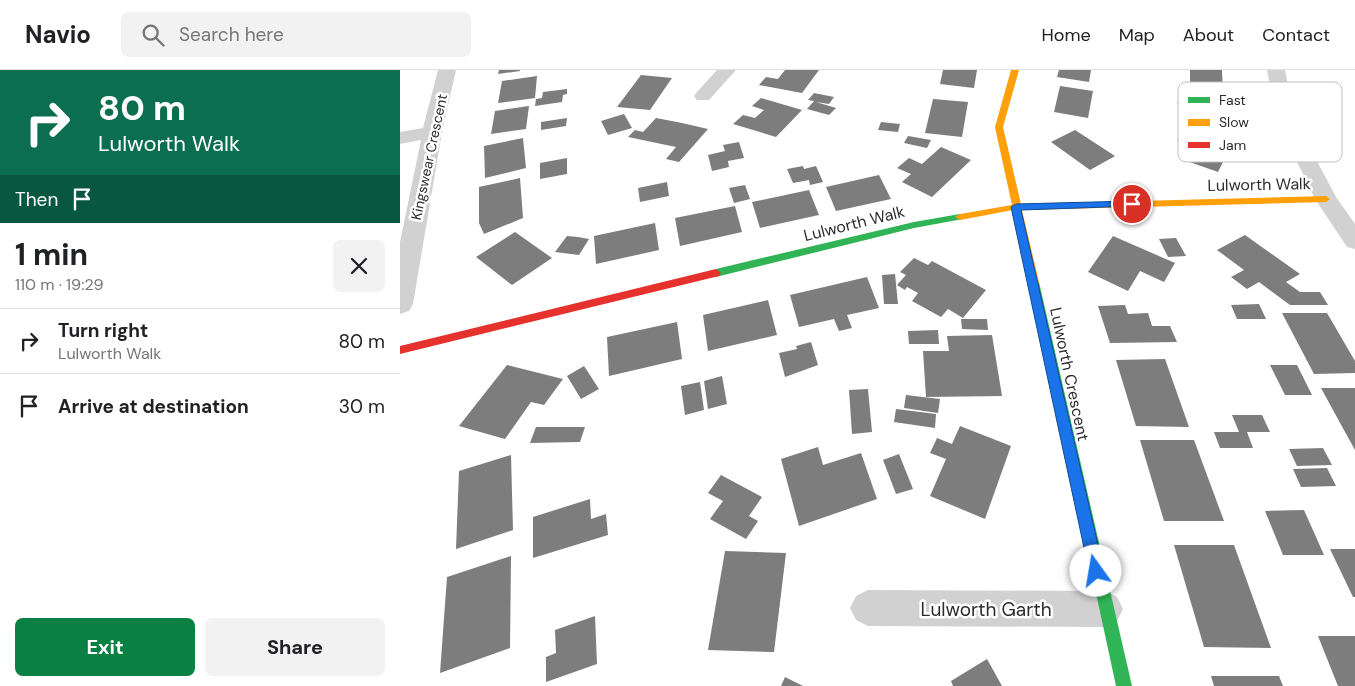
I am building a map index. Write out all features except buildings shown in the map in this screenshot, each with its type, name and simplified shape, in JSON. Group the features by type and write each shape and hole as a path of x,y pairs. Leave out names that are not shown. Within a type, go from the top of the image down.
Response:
{"street":[{"name":"Kingswear Crescent","path":"400,304 432,132 448,70"},
{"path":"703,96 727,70"},
{"name":"Lulworth Crescent","path":"1015,70 999,127 1105,609 1124,686"},
{"path":"400,138 432,132"},
{"path":"1307,162 1326,199 1355,240"},
{"name":"Lulworth Walk","path":"400,350 914,225 1016,207 1326,199"},
{"name":"Lulworth Garth","path":"868,608 1105,609"}],"traffic: fast":[{"path":"716,273 914,225 960,217"},
{"path":"1034,282 1124,686"}],"traffic: slow":[{"path":"1015,70 999,127 1034,282"},
{"path":"960,217 1016,207 1326,199"}],"traffic: jam":[{"path":"400,350 716,273"}],"route":[{"path":"1096,571 1016,207 1132,204"}]}
